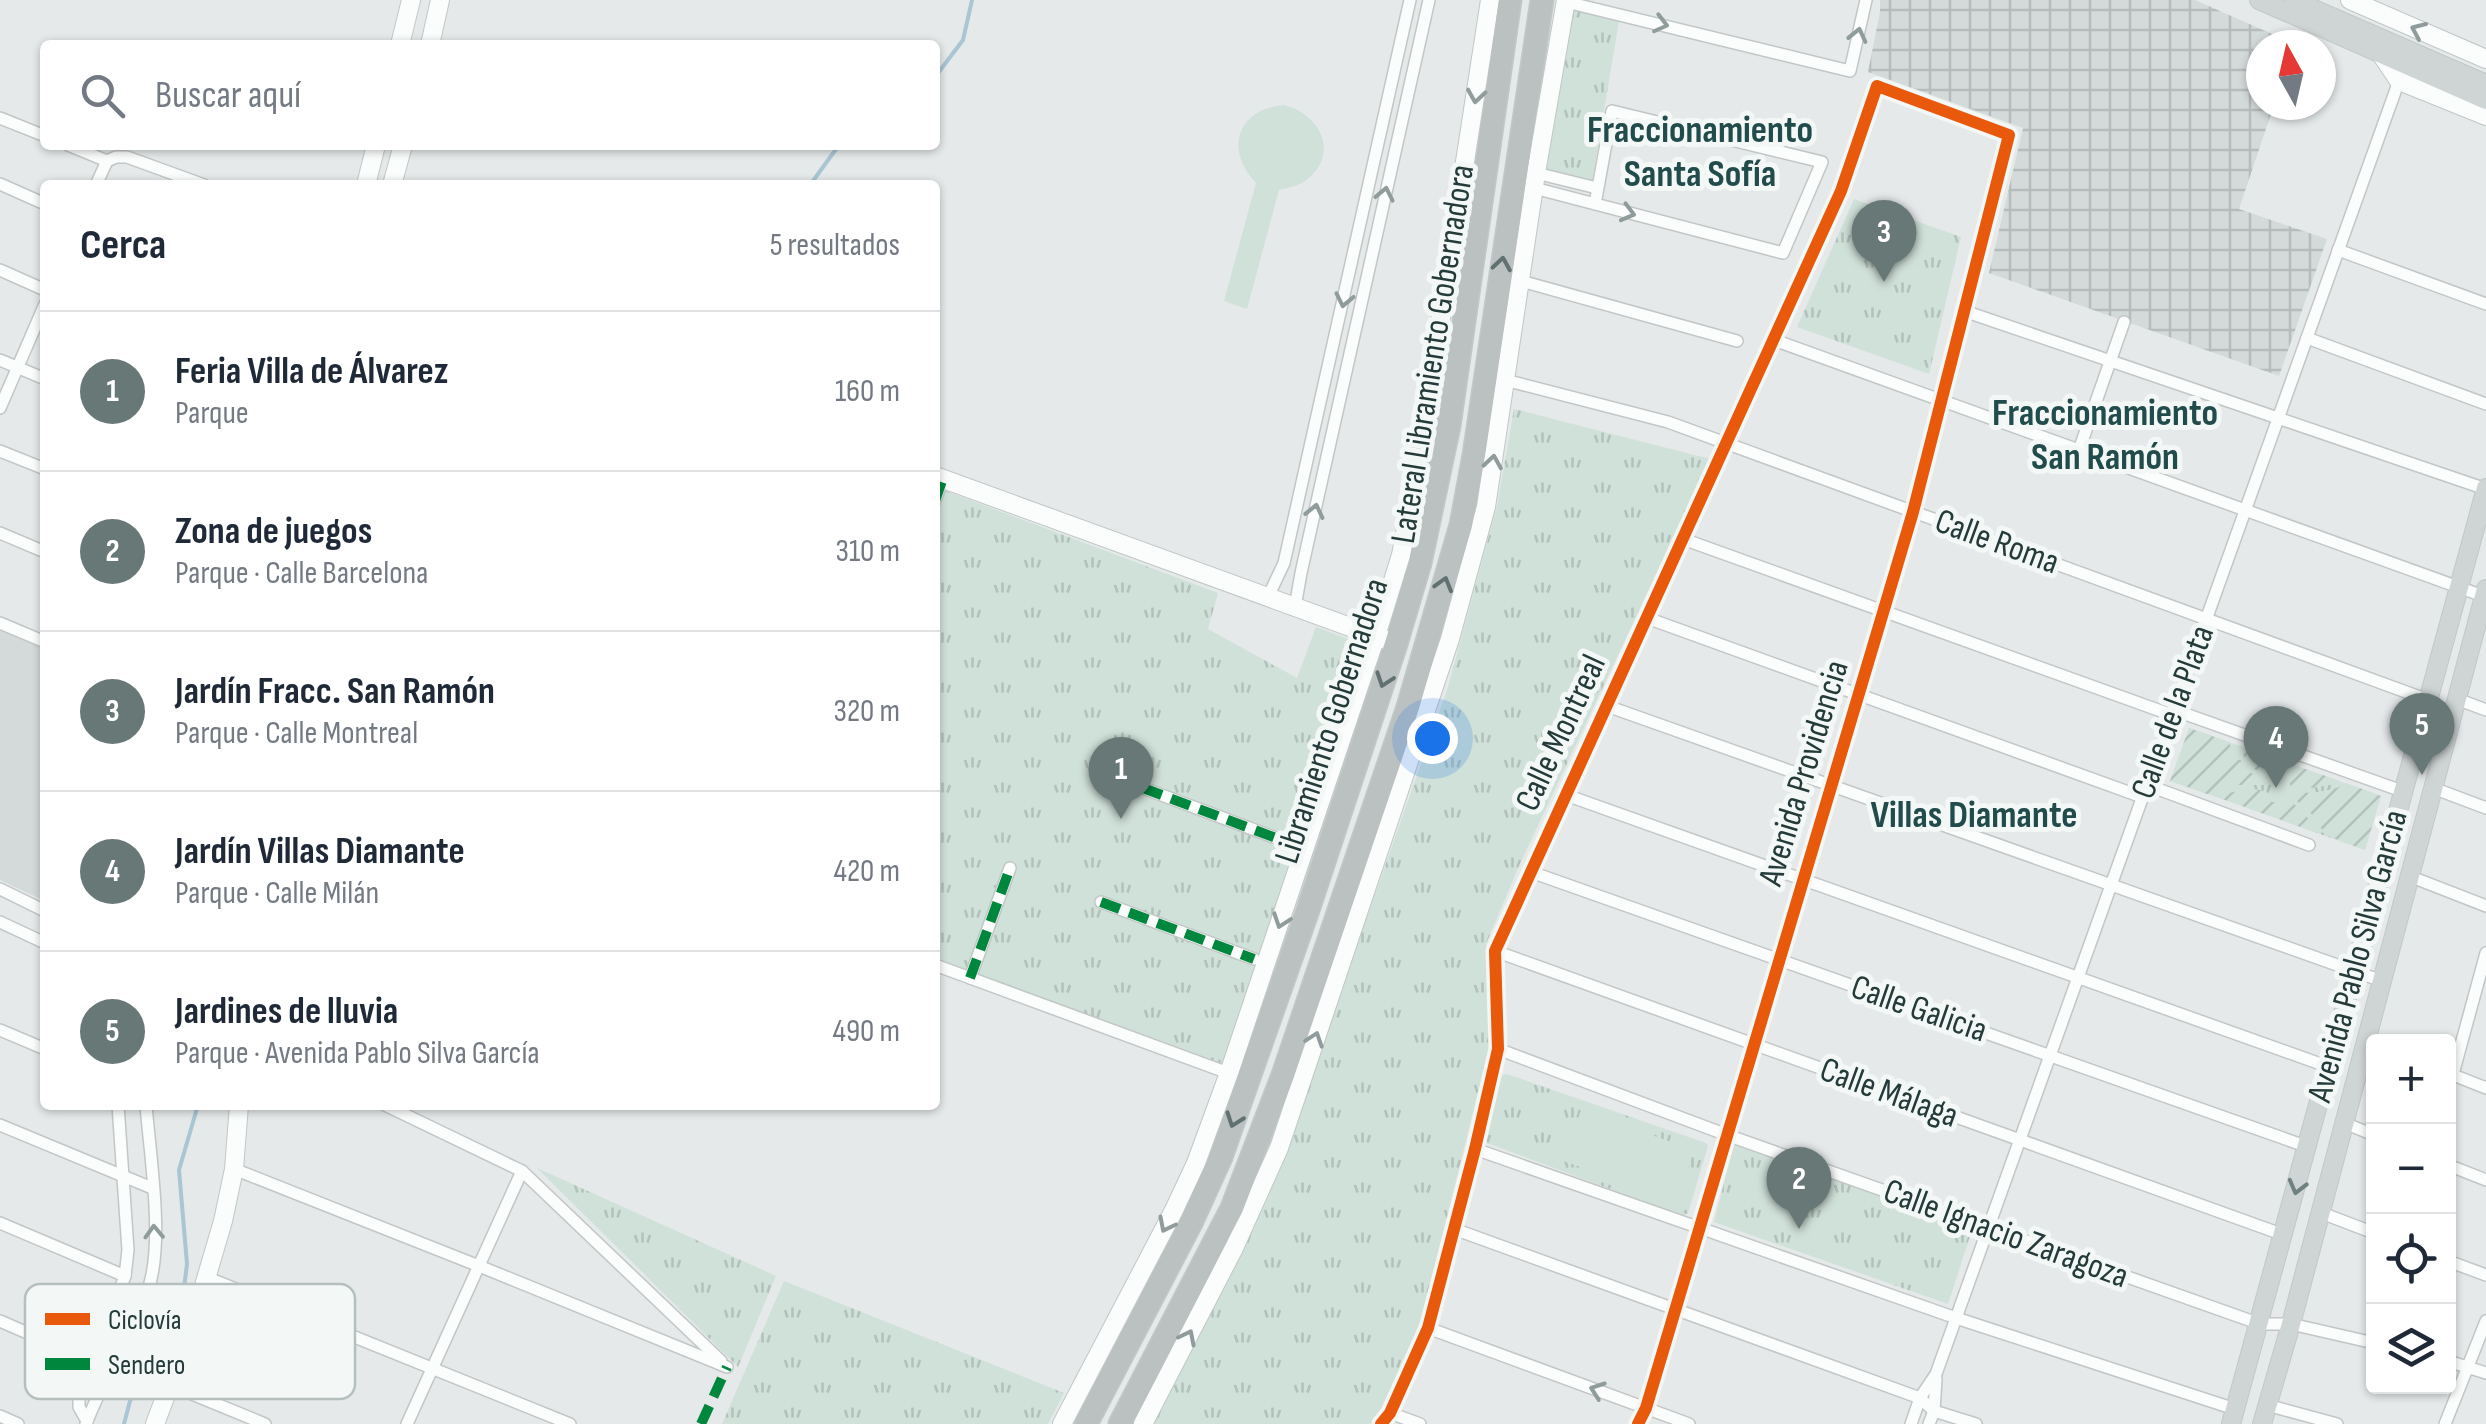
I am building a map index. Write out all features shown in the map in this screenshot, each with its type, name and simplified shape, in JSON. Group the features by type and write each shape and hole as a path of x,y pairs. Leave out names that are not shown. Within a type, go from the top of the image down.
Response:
{"highway":[{"name":"Libramiento Gobernadora","path":"1086,1424 1221,1157 1239,1076 1386,640 1420,563 1449,426 1510,0"},
{"name":"Libramiento Gobernadora","path":"1120,1424 1232,1208 1283,1075 1408,707 1460,525 1532,73 1558,1"},
{"path":"1415,480 1462,332"},
{"path":"1359,852 1362,904"}],"main road":[{"path":"2259,0 2317,12 2382,54 2486,100"},
{"path":"2293,0 2404,65 2486,84"},
{"name":"Avenida Pablo Silva García","path":"2233,1416 2486,489"},
{"name":"Avenida Pablo Silva García","path":"2371,1034 2409,876 2485,594"},
{"name":"Avenida Pablo Silva García","path":"2264,1415 2366,1054"}],"street":[{"path":"402,38 411,0"},
{"path":"431,40 440,0"},
{"path":"1268,597 1284,563 1410,0"},
{"path":"1295,607 1430,0"},
{"name":"Lateral Libramiento Gobernadora","path":"1386,640 1490,0"},
{"path":"1625,15 1628,0"},
{"path":"1558,1 1850,71 1866,0"},
{"path":"2350,0 2486,59"},
{"name":"Lateral Libramiento Gobernadora","path":"1143,1424 1234,1248 1279,1148 1455,620 1486,507 1558,1"},
{"path":"2404,65 2486,116"},
{"name":"Calle de la Plata","path":"1931,1418 1936,1374 2404,65"},
{"name":"Calle Montreal","path":"1386,1419 1428,1328 1475,1149 1498,1049 1495,951 1841,191 1877,86 2009,135"},
{"path":"1535,181 1595,204 1783,253 1822,162 1612,110 1595,204"},
{"path":"0,118 40,134"},
{"name":"Avenida Providencia","path":"1638,1424 1646,1408 1913,512 2009,135"},
{"path":"1379,136 1397,140"},
{"path":"80,150 107,161"},
{"path":"367,180 375,150"},
{"path":"393,180 402,150"},
{"path":"98,180 107,161 116,157 128,157 190,180"},
{"path":"1535,181 1597,188"},
{"path":"0,184 40,202"},
{"path":"2338,250 2486,304"},
{"path":"0,270 40,288"},
{"path":"1520,281 1737,341"},
{"path":"1964,310 2486,489"},
{"path":"0,408 40,315"},
{"path":"2079,450 2124,322"},
{"path":"1337,332 1354,337"},
{"path":"2306,338 2486,404"},
{"path":"1774,340 2485,594"},
{"path":"0,360 40,377"},
{"name":"Calle Roma","path":"1506,380 1668,422 2428,700"},
{"path":"0,451 40,467"},
{"path":"940,477 1386,640"},
{"path":"0,532 40,550"},
{"path":"1683,539 2402,791"},
{"path":"1647,618 1858,694 2309,845"},
{"path":"0,623 40,640"},
{"path":"2457,699 2486,710"},
{"path":"1606,706 2382,981"},
{"path":"1143,788 1284,841"},
{"path":"2433,788 2486,808"},
{"path":"1566,795 2329,1067"},
{"path":"970,978 1010,868"},
{"name":"Calle Galicia","path":"1531,872 2308,1147"},
{"path":"2409,876 2486,906"},
{"path":"0,889 40,908"},
{"path":"1101,902 1254,959"},
{"path":"2,927 40,941"},
{"name":"Calle Málaga","path":"1495,951 2284,1235"},
{"path":"2456,1056 2486,953"},
{"path":"940,967 1239,1076 1062,1424"},
{"path":"0,1030 40,1047"},
{"name":"Calle Ignacio Zaragoza","path":"1498,1049 2260,1324 2291,1324 2366,1341"},
{"path":"2456,1075 2486,1088"},
{"path":"118,1110 128,1250 122,1284"},
{"path":"146,1110 155,1252 149,1284"},
{"path":"204,1284 234,1169 239,1110"},
{"path":"234,1169 727,1367 522,1171 394,1110"},
{"path":"2344,1123 2366,1132"},
{"path":"0,1125 152,1188"},
{"path":"1475,1149 2233,1416"},
{"path":"2456,1168 2486,1180"},
{"path":"407,1424 522,1171"},
{"path":"2319,1212 2366,1230"},
{"path":"0,1223 125,1276"},
{"path":"1454,1229 1920,1398 1931,1418 1976,1424"},
{"path":"2456,1264 2486,1275"},
{"path":"206,1277 223,1284"},
{"path":"2445,1424 2486,1320"},
{"path":"0,1321 25,1332"},
{"path":"1428,1328 1688,1424"},
{"path":"355,1337 570,1424"},
{"path":"2456,1363 2486,1373"},
{"name":"Calle de la Plata","path":"1910,1424 1920,1398 1936,1374"},
{"path":"87,1422 98,1399"},
{"path":"156,1424 165,1399"},
{"path":"204,1399 265,1424"},
{"path":"2264,1415 2337,1424"},
{"path":"0,1416 18,1424"},
{"path":"1386,1419 1420,1424"}],"shaded area":[{"path":"1880,0 2195,0 2263,30 2246,30 2246,120 2269,120 2239,209 2327,239 2279,376 1989,273 2023,128 1868,72"},
{"path":"0,629 40,646 40,899 0,880"}],"green space":[{"path":"1571,8 1619,21 1592,181 1546,170"},
{"path":"1284,105 1315,124 1324,145 1323,156 1306,181 1279,190 1247,309 1224,301 1256,183 1240,157 1240,133 1255,114"},
{"path":"1854,199 1961,237 1929,374 1797,327"},
{"path":"1514,409 1710,459 1486,944 1489,1048 1419,1329 1371,1424 1151,1424 1268,1198 1448,687 1497,506"},
{"path":"940,489 1218,593 1208,629 1297,678 1316,627 1365,645 1223,1064 940,961"},
{"path":"2189,728 2381,796 2365,850 2171,781"},
{"path":"2189,728 2229,742 2246,769 2264,785 2234,785 2207,794 2170,781"},
{"path":"2237,745 2340,781 2304,788 2291,787 2282,776 2268,779 2249,765"},
{"path":"2346,783 2381,796 2365,850 2325,835 2315,817 2290,795 2337,788"},
{"path":"2254,789 2264,791 2272,802 2292,802 2317,833 2217,797"},
{"path":"1502,1075 1706,1143 1688,1213 1682,1216 1487,1143 1485,1138"},
{"path":"1581,1110 1694,1150 1677,1200 1563,1161"},
{"path":"1734,1144 1973,1227 1948,1304 1714,1222"},
{"path":"537,1168 776,1276 738,1367"},
{"path":"784,1281 1064,1393 1048,1424 722,1424"}],"waterway":[{"path":"940,70 963,40 972,0"},
{"path":"814,180 835,150"},
{"path":"184,1284 187,1264 179,1170 197,1110"},
{"path":"124,1424 131,1399"}],"marked path":[{"path":"940,487 943,478"},
{"path":"1143,788 1284,841"},
{"path":"970,978 1010,868"},
{"path":"1101,902 1254,959"},
{"path":"701,1424 727,1367"}],"cycle path":[{"path":"1381,1424 1390,1413 1428,1328 1475,1149 1498,1049 1495,951 1841,191 1877,86 2009,135 1913,512 1646,1408 1638,1424"}],"place":[{"name":"Jardín Fracc. San Ramón","path":"1884,282"},
{"name":"Jardines de lluvia","path":"2422,775"},
{"name":"Jardín Villas Diamante","path":"2276,788"},
{"name":"Feria Villa de Álvarez","path":"1121,819"},
{"name":"Zona de juegos","path":"1799,1229"}],"district":[{"name":"Fraccionamiento Santa Sofía","path":"1700,152"},
{"name":"Fraccionamiento San Ramón","path":"2105,434"},
{"name":"Villas Diamante","path":"1974,815"}]}
